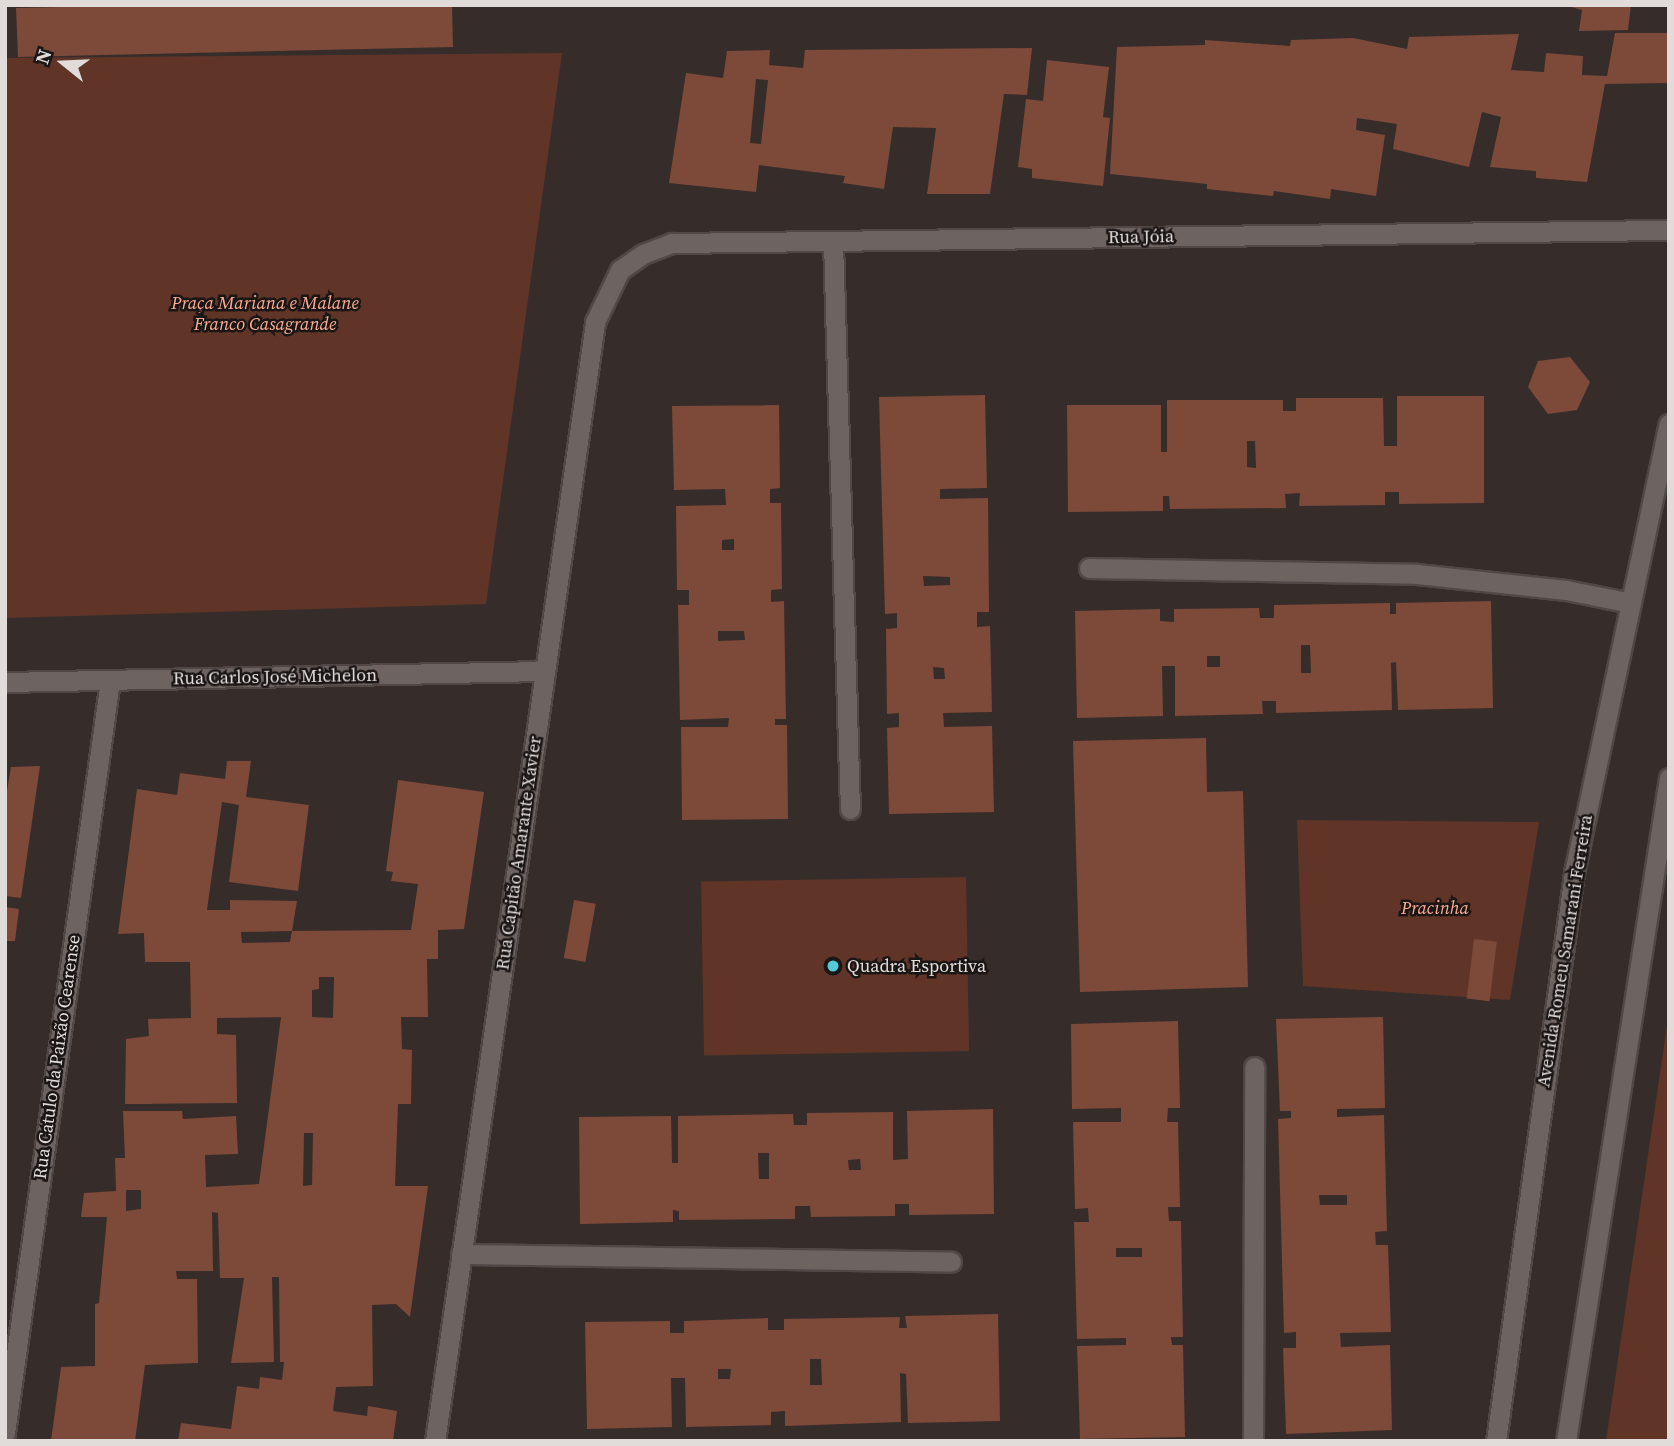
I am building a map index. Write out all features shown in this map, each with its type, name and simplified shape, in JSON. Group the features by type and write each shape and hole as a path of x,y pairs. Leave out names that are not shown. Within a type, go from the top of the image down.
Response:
{"street":[{"name":"Rua Jóia","path":"620,270 643,254 672,243 1669,230"},
{"path":"833,241 850,809"},
{"name":"Rua Capitão Amarante Xavier","path":"435,1441 595,322 620,270"},
{"name":"Avenida Romeu Samarani Ferreira","path":"1496,1441 1574,873 1669,424"},
{"path":"1089,568 1417,574 1566,590 1631,603"},
{"name":"Rua Carlos José Michelon","path":"5,682 545,671"},
{"name":"Rua Catulo da Paixão Cearense","path":"5,1433 110,680"},
{"path":"1566,1441 1669,778"},
{"path":"1253,1441 1254,1067"},
{"path":"461,1254 951,1262"}],"green space":[{"name":"Praça Mariana e Malane Franco Casagrande","path":"562,53 486,604 5,618 5,58"},
{"name":"Pracinha","path":"1297,820 1539,822 1510,1000 1303,986"},
{"name":"Quadra Esportiva","path":"966,877 969,1051 704,1056 701,882"},
{"path":"1669,1012 1669,1441 1606,1441"}],"building":[{"path":"452,5 453,47 18,57 16,8"},
{"path":"1564,5 1631,5 1628,30 1579,31 1582,10"},
{"path":"1615,33 1669,33 1669,83 1605,84 1587,182 1536,178 1536,171 1490,167 1501,117 1482,112 1469,167 1393,149 1397,124 1357,118 1356,130 1385,135 1376,196 1331,189 1330,199 1274,191 1273,196 1207,189 1207,184 1110,174 1117,47 1205,45 1205,40 1290,46 1291,40 1353,38 1407,49 1409,37 1519,34 1511,70 1544,72 1546,53 1583,56 1582,75 1607,76"},
{"path":"1032,48 1027,95 1004,94 990,194 927,194 936,128 893,127 884,189 843,183 845,176 759,165 756,192 669,183 686,73 723,78 727,51 770,50 769,65 803,68 805,50","holes":["756,79 768,80 761,144 750,143"]},
{"path":"1047,60 1109,67 1103,117 1110,118 1103,186 1032,178 1032,169 1018,167 1026,99 1043,101"},
{"path":"1570,357 1590,382 1577,410 1548,414 1528,387 1538,361"},
{"path":"985,395 987,488 940,489 940,499 988,498 989,612 977,612 977,627 990,626 992,712 943,713 944,727 992,726 994,812 889,814 887,728 899,727 899,713 887,714 886,629 897,628 897,613 885,614 879,397","holes":["923,576 950,577 950,585 924,586","933,667 944,668 945,679 934,679"]},
{"path":"1397,396 1484,396 1484,503 1399,504 1399,492 1385,492 1385,505 1299,506 1300,493 1285,494 1286,508 1170,509 1169,496 1163,496 1163,511 1068,512 1067,405 1161,405 1161,452 1167,452 1167,400 1283,400 1283,411 1296,411 1296,398 1383,398 1384,446 1397,446","holes":["1247,441 1255,441 1256,468 1247,467"]},
{"path":"779,405 780,488 770,489 770,503 781,503 782,589 771,590 771,602 784,601 786,719 775,719 775,725 787,725 788,819 682,820 681,727 728,727 729,718 680,720 678,605 689,605 689,590 677,590 676,506 726,505 725,489 674,490 672,406","holes":["734,539 734,550 722,550 722,540","718,631 744,631 745,640 718,641"]},
{"path":"1491,601 1493,708 1398,710 1396,662 1391,663 1392,710 1276,713 1276,701 1262,701 1263,714 1175,716 1175,666 1162,666 1163,716 1077,718 1075,611 1160,609 1160,621 1174,622 1174,609 1259,608 1260,618 1274,618 1274,605 1390,603 1390,614 1396,614 1396,603","holes":["1301,645 1310,645 1311,673 1301,673","1207,656 1220,656 1220,667 1207,667"]},
{"path":"1206,738 1207,792 1243,791 1248,987 1080,992 1073,741"},
{"path":"227,761 251,761 246,797 309,805 298,891 229,882 239,805 222,802 207,910 230,910 230,900 297,901 292,931 411,930 418,884 391,881 393,872 386,871 398,780 484,792 464,929 438,930 438,959 427,959 428,1017 401,1017 402,1049 412,1050 411,1104 398,1104 395,1186 428,1186 410,1317 396,1304 372,1305 373,1386 336,1387 333,1411 367,1416 368,1406 397,1411 393,1441 178,1441 181,1423 231,1429 237,1386 259,1389 260,1377 282,1380 284,1362 280,1362 279,1277 272,1277 274,1362 231,1363 244,1278 220,1278 218,1213 212,1212 213,1271 176,1271 177,1279 197,1279 198,1363 145,1365 135,1441 51,1441 61,1367 95,1366 95,1304 99,1303 107,1217 81,1217 84,1193 116,1191 115,1158 125,1158 123,1111 182,1111 183,1119 236,1116 238,1154 205,1155 206,1187 259,1184 281,1017 217,1018 217,1034 236,1035 237,1103 125,1104 126,1039 149,1036 148,1019 191,1018 190,962 145,962 144,933 118,934 137,789 177,795 180,773 225,779","holes":["292,931 290,942 242,943 241,932","319,977 334,977 333,1018 312,1017 312,990 319,989","304,1133 313,1133 312,1185 303,1186","126,1190 141,1190 141,1209 126,1211"]},
{"path":"40,766 21,898 5,896 5,803 11,767"},
{"path":"574,900 596,904 585,962 564,958"},
{"path":"5,907 19,909 15,941 5,941"},
{"path":"1474,939 1497,942 1490,1001 1467,999"},
{"path":"1383,1017 1385,1108 1337,1109 1337,1117 1384,1115 1387,1231 1375,1232 1376,1245 1388,1245 1391,1332 1340,1333 1341,1347 1390,1345 1392,1430 1286,1434 1283,1348 1296,1348 1296,1332 1284,1333 1278,1119 1291,1118 1291,1111 1280,1111 1276,1019","holes":["1319,1195 1347,1195 1347,1205 1320,1205"]},
{"path":"1178,1021 1180,1108 1168,1108 1167,1122 1178,1122 1180,1207 1168,1207 1169,1221 1181,1221 1183,1337 1171,1337 1172,1345 1183,1345 1185,1437 1080,1439 1077,1346 1126,1345 1126,1338 1077,1339 1074,1222 1089,1222 1088,1208 1075,1209 1073,1122 1121,1122 1121,1108 1072,1109 1071,1024","holes":["1116,1248 1142,1248 1142,1257 1116,1257"]},
{"path":"993,1109 994,1214 909,1215 909,1204 895,1204 895,1216 811,1217 810,1206 795,1206 795,1219 679,1220 679,1211 673,1210 673,1222 580,1224 579,1117 671,1116 672,1163 678,1163 678,1116 793,1114 794,1125 807,1125 807,1113 893,1112 893,1160 908,1159 907,1111","holes":["758,1153 769,1153 769,1179 759,1179","860,1159 861,1170 849,1170 848,1160"]},
{"path":"998,1314 1000,1421 908,1423 906,1374 900,1373 901,1422 785,1426 785,1411 771,1412 771,1425 686,1427 685,1378 671,1378 672,1427 587,1429 585,1322 670,1321 670,1333 684,1333 684,1321 768,1318 768,1330 784,1330 784,1319 900,1317 899,1328 907,1328 905,1316","holes":["810,1359 821,1359 822,1385 810,1385","718,1369 731,1369 730,1379 718,1379"]}],"place":[{"name":"Quadra Esportiva","path":"833,966"}]}
